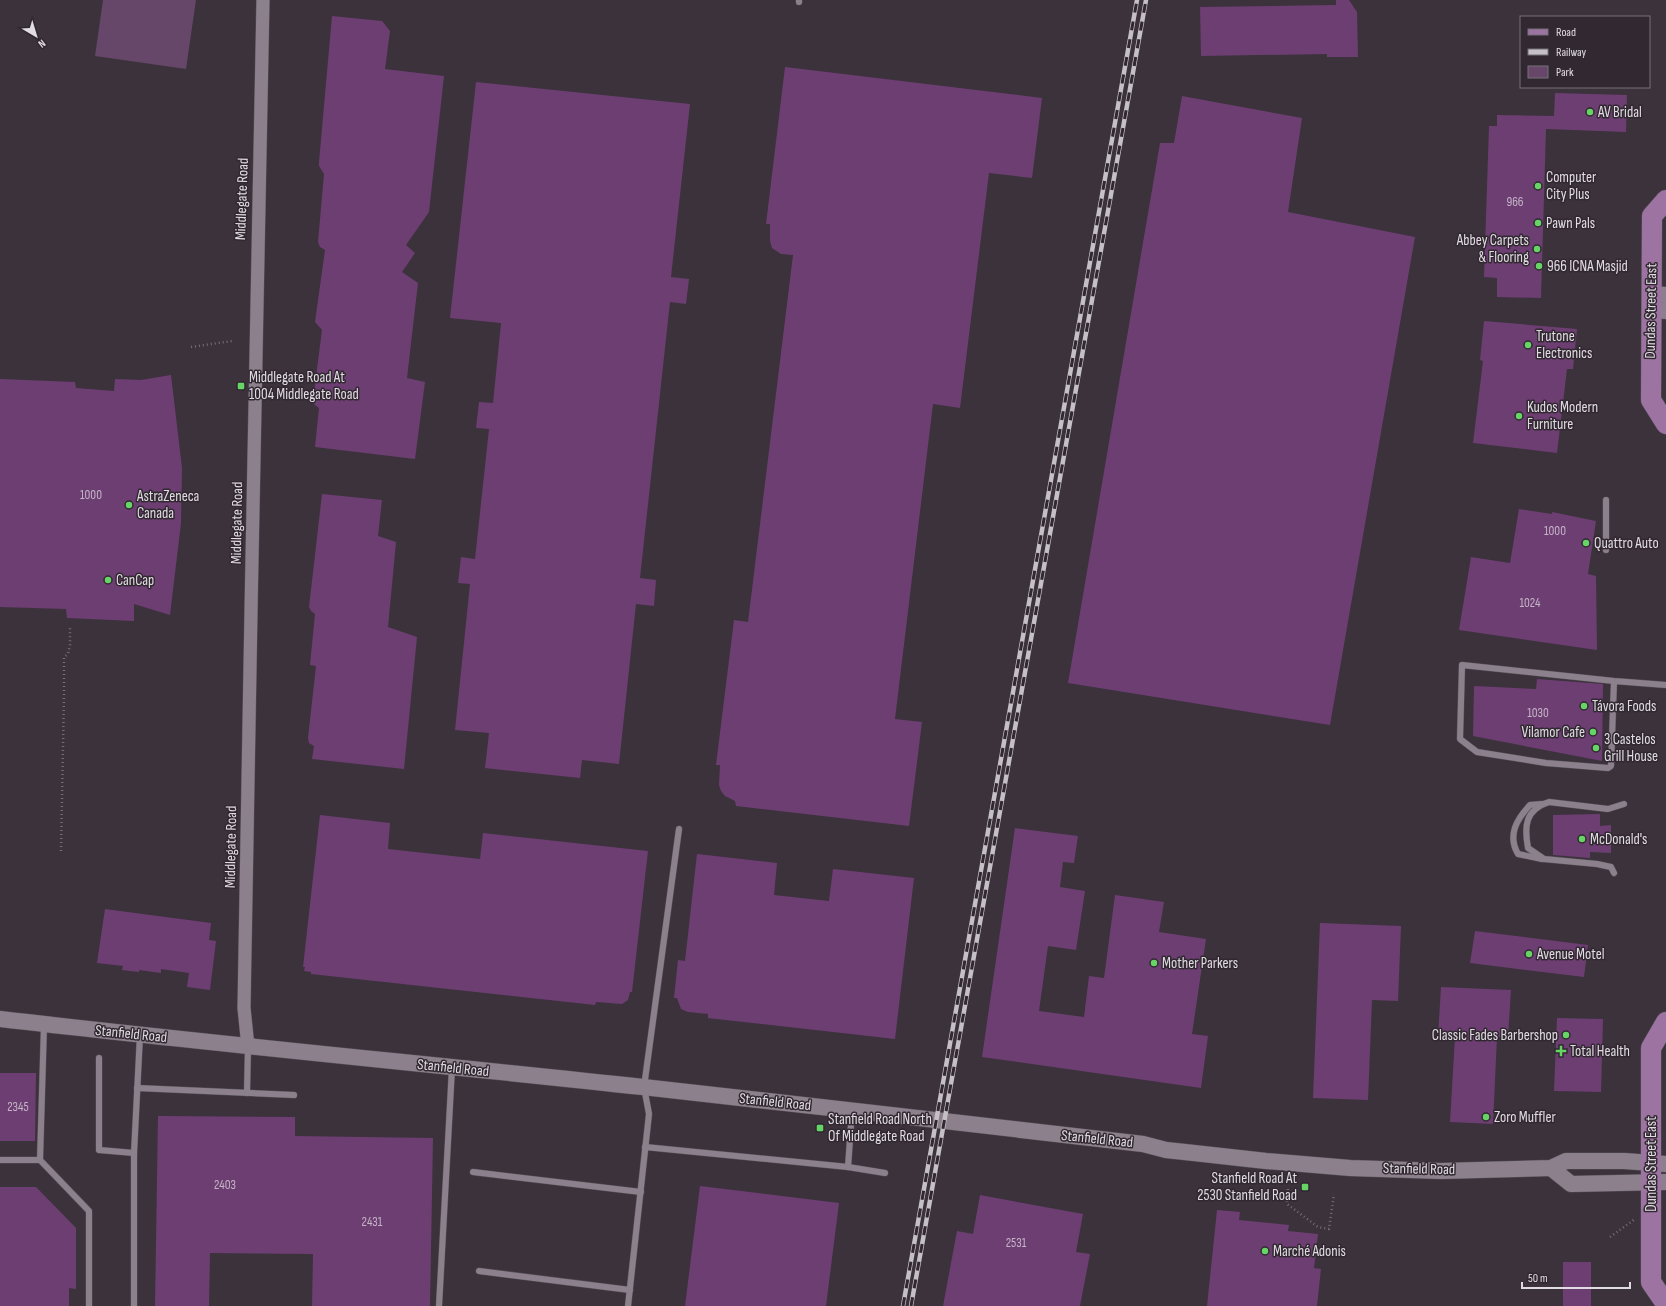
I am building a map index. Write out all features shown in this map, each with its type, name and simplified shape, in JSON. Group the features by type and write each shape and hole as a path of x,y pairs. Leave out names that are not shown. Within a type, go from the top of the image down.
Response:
{"main road":[{"name":"Dundas Street East","path":"1666,200 1652,216 1659,302 1651,400 1666,424"},
{"name":"Dundas Street East","path":"1666,1022 1651,1048 1659,1163 1659,1183 1651,1282 1666,1304"}],"street":[{"name":"Middlegate Road","path":"248,1047 244,1008 251,681 256,264 263,0"},
{"name":"Stanfield Road","path":"0,1019 248,1047 644,1087 1143,1144 1166,1150 1289,1163 1350,1168 1441,1171 1551,1168 1566,1161 1659,1163"},
{"path":"1551,1168 1571,1184 1659,1183"}],"lane":[{"path":"1606,500 1606,550"},
{"path":"1614,681 1611,766 1608,768 1546,763 1477,752 1460,739 1462,665 1666,685"},
{"path":"1614,873 1611,867 1597,864 1544,860 1518,854 1514,847 1514,828 1520,815 1530,805 1549,802 1608,809 1624,804"},
{"path":"1542,804 1528,818 1525,830 1528,848 1544,860"},
{"path":"628,1306 649,1114 644,1087 679,829"},
{"path":"44,1024 40,1160 89,1211 89,1306"},
{"path":"134,1306 134,1153 140,1035"},
{"path":"247,1093 248,1047"},
{"path":"99,1058 99,1150 134,1153"},
{"path":"439,1306 452,1068"},
{"path":"137,1088 294,1095"},
{"path":"848,1167 852,1111"},
{"path":"645,1147 848,1167 885,1173"},
{"path":"0,1160 40,1160"},
{"path":"473,1172 641,1192"},
{"path":"479,1271 630,1290"}],"path":[{"path":"191,347 232,341"},
{"path":"61,851 64,657 68,654 69,650 70,627"},
{"path":"1288,1189 1287,1204 1318,1227 1329,1229 1334,1194"},
{"path":"1610,1237 1637,1218"}],"green space":[{"path":"103,0 196,0 186,69 95,56"}],"building":[{"path":"1336,0 1349,0 1357,12 1358,57 1327,57 1327,54 1201,56 1200,7 1336,5"},
{"path":"332,16 382,21 390,31 385,69 444,76 429,212 406,245 415,253 402,272 418,283 407,378 425,382 415,459 315,447 319,408 315,405 313,400 322,330 315,322 325,250 320,247 318,242 324,174 319,166 319,162"},
{"path":"785,67 1042,98 1032,178 989,173 960,408 933,404 895,719 922,722 909,826 736,806 735,801 725,796 719,785 720,765 716,765 734,620 748,622 793,255 781,254 772,248 770,241 770,224 766,224"},
{"path":"476,82 690,104 671,277 689,279 686,304 670,302 640,578 656,580 654,606 636,604 619,764 582,760 580,778 485,768 489,733 455,730 470,584 458,583 461,557 475,559 489,429 476,428 479,402 493,403 501,323 450,318"},
{"path":"1555,93 1627,95 1626,132 1546,129 1541,298 1497,297 1497,278 1484,277 1489,126 1497,126 1497,115 1554,116"},
{"path":"1182,96 1302,118 1288,212 1415,237 1330,725 1068,683 1160,143 1174,143"},
{"path":"1484,321 1577,329 1573,369 1567,369 1557,453 1473,443 1483,361 1480,360"},
{"path":"171,375 182,468 181,523 170,615 134,604 134,621 67,618 66,609 0,607 0,379 75,382 76,388 114,391 115,379 141,380"},
{"path":"322,494 382,500 378,536 396,542 388,627 417,637 404,769 312,759 314,746 309,743 308,738 316,666 310,665 315,614 309,607"},
{"path":"1519,509 1552,514 1552,512 1596,521 1588,574 1596,576 1597,650 1459,630 1471,557 1510,563"},
{"path":"1537,679 1603,684 1602,761 1473,736 1474,686 1536,689"},
{"name":"McDonald's","path":"1600,814 1600,826 1611,825 1611,853 1590,852 1590,858 1553,855 1553,815"},
{"path":"320,815 390,823 388,849 480,859 483,833 648,851 632,992 630,992 628,1000 622,1004 596,1002 595,1005 311,974 311,972 304,971 305,967 303,967"},
{"name":"Mother Parkers","path":"1015,828 1078,836 1074,863 1063,862 1060,887 1085,891 1076,950 1048,946 1039,1011 1084,1017 1089,976 1104,978 1115,895 1164,902 1159,932 1206,939 1192,1034 1208,1036 1201,1088 982,1057"},
{"path":"697,854 777,863 774,895 829,901 833,869 914,878 895,1039 708,1018 708,1014 688,1012 681,1009 677,998 674,998 678,960 685,961"},
{"path":"105,909 211,923 209,940 216,941 210,990 187,987 189,973 161,969 161,973 139,970 139,972 122,970 123,966 97,963"},
{"path":"1320,923 1401,926 1398,1001 1372,1000 1368,1100 1313,1098"},
{"name":"Avenue Motel","path":"1475,931 1588,945 1584,977 1470,963"},
{"path":"1441,987 1511,990 1508,1037 1497,1037 1493,1124 1450,1122 1455,1037 1438,1036"},
{"path":"1557,1018 1603,1019 1601,1092 1554,1091"},
{"path":"0,1073 36,1073 35,1141 0,1141"},
{"path":"158,1116 295,1117 295,1136 433,1138 430,1306 312,1306 313,1254 210,1253 209,1306 155,1306"},
{"path":"700,1186 839,1203 826,1306 685,1306"},
{"path":"0,1187 36,1187 76,1228 76,1289 69,1288 69,1306 0,1306"},
{"path":"980,1195 1083,1214 1076,1252 1090,1254 1080,1306 943,1306 957,1231 973,1234"},
{"name":"Marché Adonis","path":"1217,1210 1240,1212 1239,1220 1289,1225 1288,1231 1318,1234 1314,1268 1321,1269 1317,1306 1207,1306"},
{"path":"1563,1262 1591,1262 1591,1306 1563,1306"}],"railway":[{"path":"903,1306 1137,0"},
{"path":"911,1306 1146,0"}],"place":[{"name":"AV Bridal","path":"1590,112"},
{"name":"Computer City Plus","path":"1538,186"},
{"name":"Pawn Pals","path":"1538,223"},
{"name":"Abbey Carpets & Flooring","path":"1537,249"},
{"name":"966 ICNA Masjid","path":"1539,266"},
{"name":"Trutone Electronics","path":"1528,345"},
{"name":"Middlegate Road At 1004 Middlegate Road","path":"241,386"},
{"name":"Kudos Modern Furniture","path":"1519,416"},
{"name":"AstraZeneca Canada","path":"129,505"},
{"name":"Quattro Auto","path":"1586,543"},
{"name":"CanCap","path":"108,580"},
{"name":"Távora Foods","path":"1584,706"},
{"name":"Vilamor Cafe","path":"1593,732"},
{"name":"3 Castelos Grill House","path":"1596,748"},
{"name":"McDonald's","path":"1582,839"},
{"name":"Avenue Motel","path":"1529,954"},
{"name":"Mother Parkers","path":"1154,963"},
{"name":"Classic Fades Barbershop","path":"1566,1035"},
{"name":"Total Health","path":"1561,1051"},
{"name":"Zoro Muffler","path":"1486,1117"},
{"name":"Stanfield Road North Of Middlegate Road","path":"820,1128"},
{"name":"Stanfield Road At 2530 Stanfield Road","path":"1305,1187"},
{"name":"Marché Adonis","path":"1265,1251"}]}
